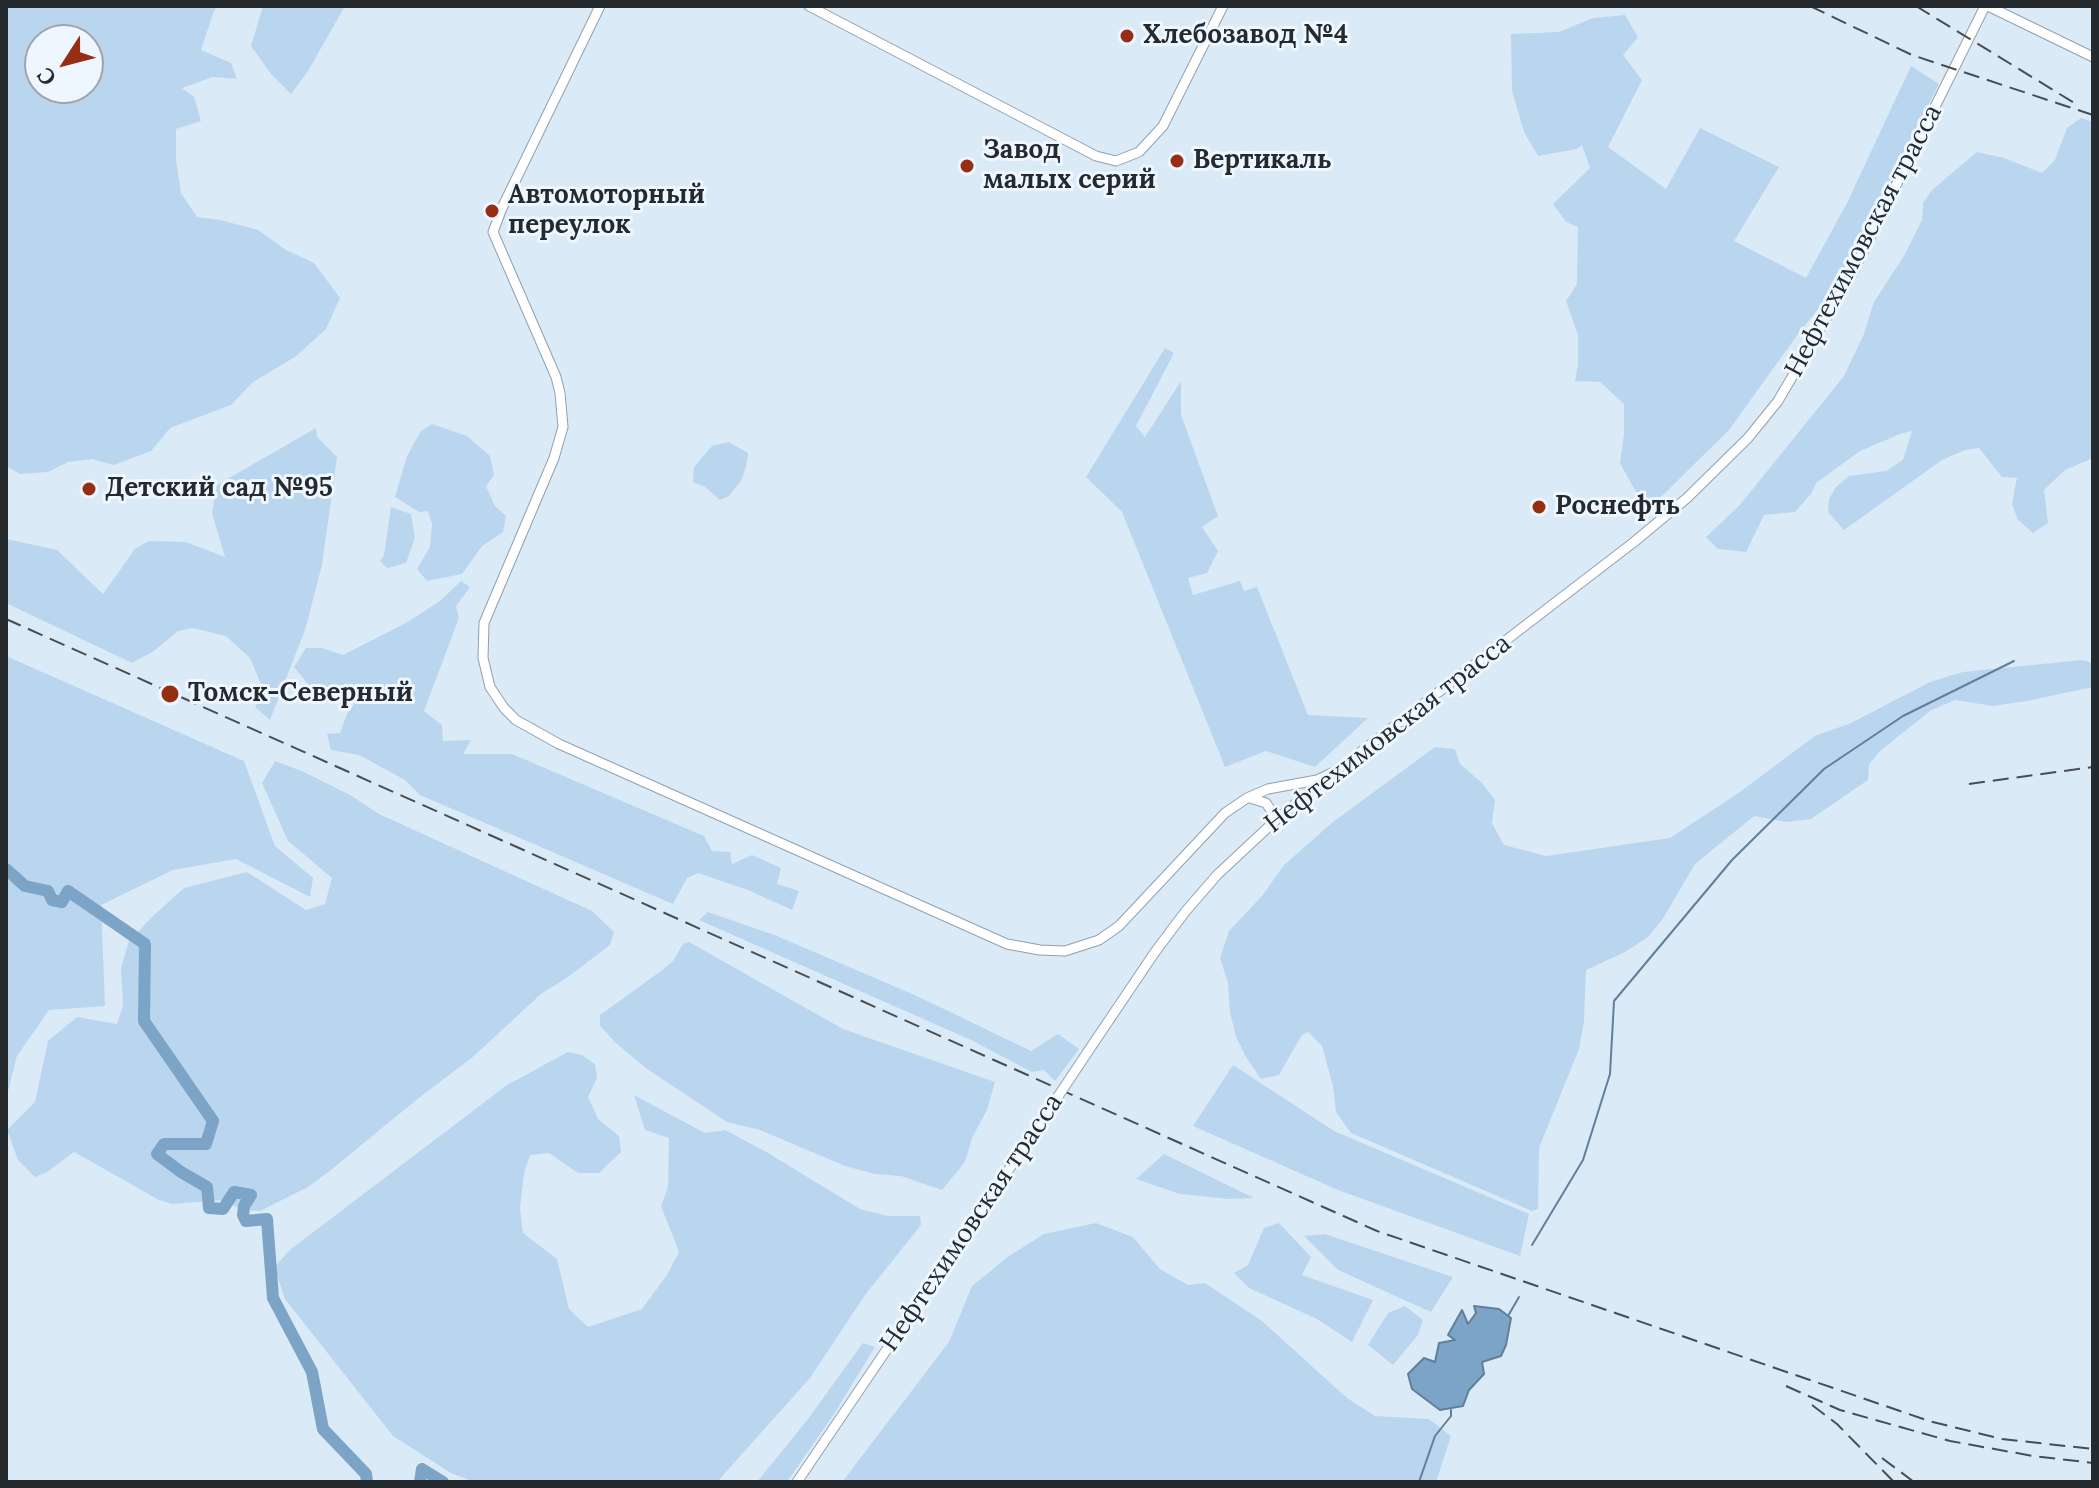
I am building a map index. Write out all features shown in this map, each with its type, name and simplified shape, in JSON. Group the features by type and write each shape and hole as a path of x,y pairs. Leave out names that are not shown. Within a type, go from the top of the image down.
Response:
{"street":[{"path":"600,6 493,232 556,377 563,427 554,458 484,623 483,658 490,687 504,708 516,720 559,744 1007,944 1040,950 1065,951 1099,940 1119,926 1225,813 1247,798 1268,789 1317,780 1334,772"},
{"path":"809,6 1096,156 1116,161 1139,152 1163,126 1223,6"},
{"path":"1987,6 2093,57"},
{"name":"Нефтехимовская трасса","path":"797,1482 1155,952 1217,875 1334,772 1677,507 1722,465 1767,416 1851,276 1987,6"},
{"path":"1247,798 1257,798 1266,803 1277,819"}],"shaded area":[{"path":"6,6 218,6 201,50 231,63 237,79 213,77 182,88 194,97 201,121 176,129 176,160 181,193 197,217 258,230 286,250 314,263 340,298 326,329 295,357 253,382 231,405 170,428 151,451 114,465 92,459 68,462 48,472 20,474 6,466"},
{"path":"263,6 345,6 308,71 291,94 271,74 251,46"},
{"path":"1625,15 1638,37 1623,55 1642,80 1608,147 1666,189 1700,128 1779,167 1734,241 1806,278 1847,203 1911,66 1939,84 1832,292 1729,430 1662,496 1642,503 1620,463 1624,404 1600,382 1575,381 1578,335 1566,301 1577,284 1578,227 1566,222 1553,204 1590,168 1582,145 1577,149 1538,156 1524,132 1512,91 1511,34 1559,32 1593,18"},
{"path":"2081,118 2093,122 2093,458 2065,470 2044,490 2048,523 2033,533 2018,520 2012,504 2017,478 2002,477 1979,448 1965,450 1942,460 1844,530 1828,512 1829,499 1836,487 1849,476 1886,471 1903,460 1912,431 1860,451 1816,483 1811,494 1795,512 1764,515 1746,552 1718,549 1706,537 1739,506 1844,376 1864,334 1874,302 1904,256 1922,220 1923,203 1932,190 1977,152 2004,158 2042,173 2055,160 2067,128"},
{"path":"1165,348 1174,353 1136,426 1145,437 1181,381 1181,415 1218,516 1202,527 1218,551 1207,573 1188,578 1193,595 1240,581 1244,591 1257,587 1308,715 1368,718 1315,767 1266,751 1225,767 1122,512 1086,477"},
{"path":"432,424 467,436 490,456 494,475 486,486 495,506 506,516 503,532 482,546 462,574 427,581 417,569 430,547 432,524 428,511 419,512 395,497 407,456 421,431"},
{"path":"316,428 317,437 337,457 322,565 305,630 270,720 255,707 264,691 250,658 226,636 193,628 178,631 154,651 132,663 6,603 6,539 57,550 103,594 135,549 149,541 186,542 225,557 212,513 217,485"},
{"path":"729,442 748,453 746,467 741,481 729,496 720,500 705,487 693,482 694,467 712,446"},
{"path":"391,507 411,514 415,538 406,563 387,568 380,561 384,555"},
{"path":"461,581 470,587 456,606 459,618 424,711 442,725 443,741 471,740 463,754 512,754 704,836 712,851 730,852 732,864 752,855 781,868 777,884 799,891 792,910 748,890 698,873 687,878 673,904 420,795 405,780 359,755 331,750 327,734 340,733 347,714 362,693 327,702 294,667 306,648 322,648 343,655 406,623 440,601"},
{"path":"6,656 244,761 275,846 313,878 310,897 236,859 173,870 101,905 105,1006 49,1010 17,1056 6,1099"},
{"path":"2082,660 2093,663 2093,687 1993,706 1955,700 1930,711 1880,751 1869,764 1868,780 1811,819 1786,822 1754,816 1695,864 1662,920 1648,937 1625,952 1586,970 1584,1021 1579,1049 1539,1148 1538,1209 1532,1211 1351,1133 1336,1112 1333,1086 1322,1046 1308,1032 1302,1035 1279,1075 1261,1079 1236,1037 1228,983 1220,958 1229,931 1262,896 1284,865 1333,822 1435,747 1455,749 1460,764 1482,783 1495,800 1492,823 1504,845 1546,856 1670,838 1737,794 1815,736 1851,723 1930,682 1963,672"},
{"path":"275,761 350,795 379,814 592,911 614,932 610,945 541,994 474,1056 331,1170 308,1187 260,1211 243,1210 223,1200 172,1204 159,1200 74,1152 35,1177 18,1160 7,1130 35,1102 48,1041 77,1017 117,1024 123,1005 121,968 129,941 154,915 184,888 247,872 306,910 325,904 332,878 288,841 262,783"},
{"path":"708,912 777,936 917,996 1031,1051 1058,1034 1079,1049 1055,1081 1044,1070 1032,1072 971,1040 699,920"},
{"path":"689,942 843,1029 995,1082 965,1162 942,1190 901,1176 875,1174 845,1166 760,1130 727,1122 647,1069 616,1043 600,1026 600,1015 661,971 673,961 683,944"},
{"path":"568,1052 582,1055 595,1064 597,1078 588,1097 598,1119 619,1136 621,1152 599,1173 578,1173 549,1153 530,1155 524,1173 520,1208 523,1233 557,1259 569,1309 588,1327 642,1309 667,1275 679,1252 661,1206 668,1187 669,1138 645,1130 634,1095 705,1133 725,1130 860,1209 888,1216 920,1216 921,1225 865,1295 810,1378 717,1482 474,1482 451,1473 393,1436 285,1299 274,1267 291,1249 507,1085"},
{"path":"1233,1065 1334,1131 1529,1214 1520,1256 1338,1190 1193,1126"},
{"path":"1164,1154 1254,1198 1180,1194 1136,1179"},
{"path":"1096,1223 1133,1237 1160,1269 1188,1285 1205,1283 1262,1321 1347,1398 1375,1416 1429,1419 1451,1436 1436,1482 842,1482 949,1342 972,1286 1009,1256 1044,1234"},
{"path":"1279,1223 1311,1257 1302,1275 1373,1300 1352,1342 1317,1319 1249,1288 1234,1273 1248,1265 1264,1228"},
{"path":"1325,1234 1453,1277 1431,1312 1338,1270 1304,1236"},
{"path":"1405,1306 1423,1320 1418,1335 1393,1365 1368,1345 1388,1313"},
{"path":"1474,1306 1499,1309 1511,1318 1506,1345 1501,1356 1482,1362 1484,1374 1469,1390 1463,1406 1440,1410 1412,1389 1408,1374 1424,1358 1435,1362 1439,1343 1455,1340 1448,1335 1462,1310 1468,1324 1476,1313"},
{"path":"863,1343 875,1347 787,1482 757,1482 808,1419"}],"waterway":[{"path":"1532,1245 1583,1160 1610,1074 1614,1001 1732,860 1824,769 1903,716 2014,661"},
{"path":"6,869 25,886 48,891 52,900 62,902 68,891 145,944 144,1021 213,1121 206,1144 164,1144 157,1154 207,1187 209,1208 223,1209 234,1192 251,1195 244,1206 246,1221 267,1219 273,1298 312,1372 323,1429 366,1474 367,1482"},
{"path":"1508,1316 1519,1297"},
{"path":"1419,1482 1435,1436 1451,1416 1451,1410"},
{"path":"420,1482 422,1469 443,1482"}],"railway":[{"path":"1810,6 1912,55 2093,115"},
{"path":"1916,6 2076,104"},
{"path":"6,619 1377,1231 1929,1421 2002,1439 2093,1449"},
{"path":"1969,784 2093,767"},
{"path":"1786,1386 1840,1410 1950,1441 2093,1463"},
{"path":"1812,1405 1837,1424 1894,1482"},
{"path":"1882,1458 1914,1482"}],"place":[{"name":"Хлебозавод №4","path":"1127,36"},
{"name":"Вертикаль","path":"1177,161"},
{"name":"Завод малых серий","path":"967,166"},
{"name":"Автомоторный переулок","path":"492,211"},
{"name":"Детский сад №95","path":"89,489"},
{"name":"Роснефть","path":"1539,507"},
{"name":"Томск-Северный","path":"170,694"}]}
